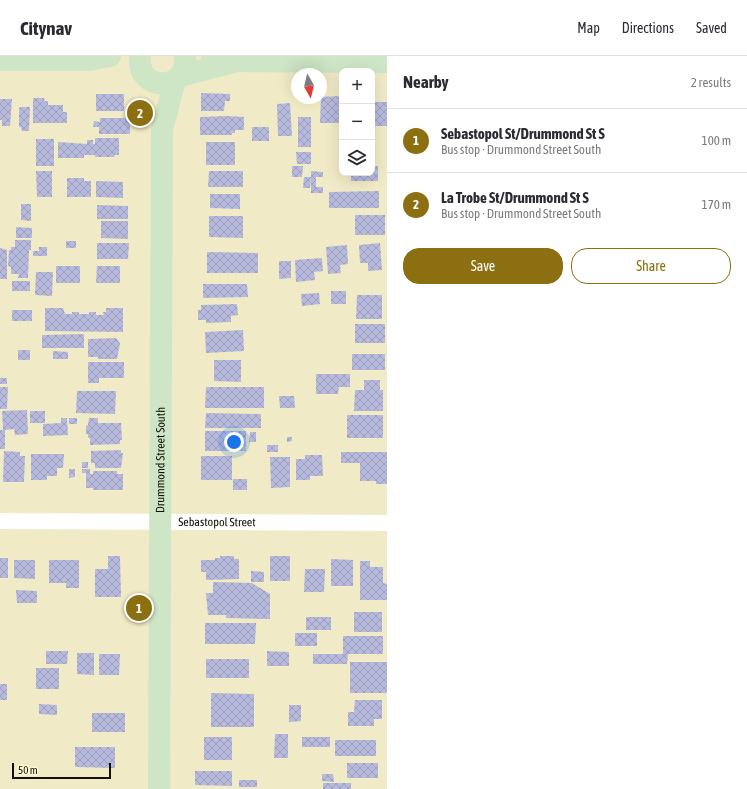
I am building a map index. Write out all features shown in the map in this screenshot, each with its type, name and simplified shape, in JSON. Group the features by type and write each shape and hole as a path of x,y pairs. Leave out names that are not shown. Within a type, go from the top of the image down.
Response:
{"main road":[{"path":"89,60 110,56"},
{"path":"212,56 234,62"},
{"path":"0,60 89,60 144,70 161,84 180,70 234,62 387,62"},
{"name":"Drummond Street South","path":"144,70 162,130"},
{"name":"Drummond Street South","path":"159,789 162,130 180,70"}],"street":[{"name":"Sebastopol Street","path":"0,521 387,523"}],"building":[{"path":"201,93 230,94 230,101 225,101 224,111 201,111"},
{"path":"96,94 124,94 124,111 96,111"},
{"path":"339,96 339,123 320,123 321,104 327,104 327,97"},
{"path":"33,98 45,98 44,101 48,101 48,105 63,105 63,112 67,112 67,123 33,123"},
{"path":"0,99 12,99 10,126 2,126 2,120 0,120"},
{"path":"375,102 387,102 387,126 375,126"},
{"path":"290,103 292,136 278,136 277,104"},
{"path":"30,107 29,131 22,131 21,127 19,127 19,108"},
{"path":"200,117 244,117 244,130 235,130 235,133 232,133 232,135 200,135"},
{"path":"298,117 311,117 311,147 298,147"},
{"path":"100,118 130,118 130,134 99,134 99,127 93,127 94,121 100,122"},
{"path":"252,127 269,127 269,141 252,141"},
{"path":"95,138 119,138 119,155 114,155 115,157 95,157 95,155 84,155 84,158 58,158 58,142 87,144 87,140 93,140 93,144 95,144"},
{"path":"36,139 54,139 54,166 36,166"},
{"path":"206,142 235,142 235,165 206,165"},
{"path":"296,152 311,152 311,164 297,164"},
{"path":"292,166 303,166 302,177 292,177"},
{"path":"375,166 378,166 378,181 351,181 351,176 375,176"},
{"path":"36,171 52,171 52,197 37,197"},
{"path":"209,171 243,171 243,187 208,187"},
{"path":"311,171 323,172 323,177 316,177 316,187 323,187 323,193 311,193"},
{"path":"304,177 311,177 310,188 303,188"},
{"path":"67,178 84,178 84,181 91,181 91,197 67,197"},
{"path":"96,181 123,182 123,198 96,197"},
{"path":"379,191 379,208 329,208 329,192"},
{"path":"210,194 240,194 240,209 210,208"},
{"path":"21,204 31,204 31,221 21,220"},
{"path":"97,205 128,206 128,219 97,219"},
{"path":"355,215 385,215 385,235 355,235"},
{"path":"209,216 243,216 243,238 209,237"},
{"path":"101,221 128,221 128,239 101,238"},
{"path":"16,227 32,228 32,238 16,238"},
{"path":"15,240 31,240 31,250 29,250 28,278 18,278 19,274 11,274 11,267 8,266 9,250 11,250 11,247 15,247"},
{"path":"66,241 76,241 76,248 66,248"},
{"path":"97,243 129,243 128,259 97,259"},
{"path":"380,243 382,270 368,271 368,263 360,263 359,245"},
{"path":"347,245 348,264 340,265 341,273 328,274 326,247"},
{"path":"39,247 47,247 47,256 33,256 33,251 39,251"},
{"path":"0,248 7,250 7,279 0,279"},
{"path":"207,252 258,253 258,273 207,273"},
{"path":"322,258 323,271 314,272 315,280 296,282 295,260"},
{"path":"279,261 291,261 291,278 279,279"},
{"path":"56,266 80,266 80,283 56,283"},
{"path":"97,266 120,266 120,283 96,283"},
{"path":"36,272 53,272 52,296 35,295"},
{"path":"12,281 30,281 30,291 12,291"},
{"path":"203,284 247,284 248,297 203,298"},
{"path":"331,291 346,291 346,304 331,304"},
{"path":"319,293 320,304 302,306 301,294"},
{"path":"357,295 382,295 382,319 356,319"},
{"path":"237,304 238,315 231,316 231,322 206,323 206,320 198,320 198,310 201,310 201,305"},
{"path":"45,308 63,308 65,314 79,312 79,314 89,314 89,312 96,312 96,315 104,315 103,312 106,312 106,308 123,308 123,332 45,331"},
{"path":"12,310 32,310 32,321 12,321"},
{"path":"355,324 385,324 385,343 355,343"},
{"path":"243,330 244,351 206,353 205,332"},
{"path":"84,334 84,348 42,348 42,335"},
{"path":"116,338 120,343 117,359 98,359 98,357 88,357 88,339"},
{"path":"18,350 30,350 30,360 18,360"},
{"path":"53,351 68,352 68,359 53,359"},
{"path":"352,354 385,354 385,370 352,370"},
{"path":"214,360 241,360 241,382 214,381"},
{"path":"88,362 124,362 124,378 99,378 99,383 88,383"},
{"path":"316,374 350,374 350,387 339,387 338,394 316,394"},
{"path":"0,378 7,378 7,384 0,384"},
{"path":"364,380 380,380 380,390 383,390 383,411 354,411 355,390 364,390"},
{"path":"0,387 8,387 7,409 0,409"},
{"path":"206,387 264,387 264,408 205,408"},
{"path":"77,391 116,391 115,414 76,413"},
{"path":"279,396 294,396 295,408 280,408"},
{"path":"27,410 28,434 15,435 14,429 5,430 5,449 0,449 0,430 3,430 2,411"},
{"path":"30,411 45,411 45,423 30,423"},
{"path":"206,413 261,414 261,428 205,428"},
{"path":"347,415 383,415 383,438 347,438"},
{"path":"61,418 67,418 68,435 43,436 43,424 61,423"},
{"path":"69,418 77,418 77,424 69,424"},
{"path":"89,418 98,418 98,423 121,423 122,440 120,440 120,444 90,445 90,438 88,438 88,434 86,434 86,426 88,425"},
{"path":"205,431 246,431 246,451 205,451"},
{"path":"250,432 256,432 256,442 249,442"},
{"path":"287,437 292,437 292,441 287,442"},
{"path":"267,445 278,445 278,452 267,452"},
{"path":"121,450 121,453 123,453 121,468 95,468 95,463 91,463 91,451"},
{"path":"4,451 20,452 20,456 25,456 24,482 3,482"},
{"path":"341,452 387,452 387,484 376,484 376,481 360,481 360,463 341,463"},
{"path":"31,454 64,454 63,468 57,468 57,476 47,476 47,480 31,480"},
{"path":"305,455 322,455 323,476 310,476 310,480 296,480 296,459 305,459"},
{"path":"201,456 232,456 232,480 201,480"},
{"path":"270,457 290,457 290,487 271,488"},
{"path":"82,462 88,462 88,468 82,468"},
{"path":"69,469 75,469 75,477 69,478"},
{"path":"82,469 90,469 90,474 93,474 93,471 117,471 117,474 123,474 123,490 93,490 93,488 86,488 86,473 82,473"},
{"path":"233,479 247,479 247,490 233,490"},
{"path":"108,556 120,556 121,597 95,597 95,569 108,569"},
{"path":"220,556 234,556 234,559 239,559 239,579 206,580 206,572 201,572 201,560 215,560 215,558 220,558"},
{"path":"270,556 290,556 290,581 270,581"},
{"path":"0,558 8,558 8,578 0,578"},
{"path":"331,559 353,560 353,586 331,586"},
{"path":"14,560 35,560 35,579 14,578"},
{"path":"49,560 79,560 79,588 66,588 66,583 49,583"},
{"path":"360,561 370,561 370,567 383,567 383,583 387,584 387,600 360,600"},
{"path":"305,569 325,569 324,592 304,592"},
{"path":"251,571 264,572 264,582 251,582"},
{"path":"213,582 252,583 270,594 270,619 226,618 226,615 208,615 206,593 213,593"},
{"path":"16,590 37,591 37,603 17,603"},
{"path":"354,612 382,612 382,632 354,632"},
{"path":"306,617 331,617 331,630 306,630"},
{"path":"205,623 256,623 255,644 205,644"},
{"path":"295,633 317,633 317,646 295,646"},
{"path":"343,636 383,636 383,654 343,654"},
{"path":"46,651 68,651 67,664 46,664"},
{"path":"267,651 289,652 289,666 267,666"},
{"path":"77,653 94,653 94,675 77,674"},
{"path":"99,654 120,654 119,675 99,675"},
{"path":"313,654 348,654 347,664 313,664"},
{"path":"206,659 249,659 249,678 206,678"},
{"path":"350,662 387,662 387,693 350,693"},
{"path":"36,668 59,668 59,689 36,689"},
{"path":"0,684 7,684 7,700 0,700"},
{"path":"211,693 254,694 254,727 211,727"},
{"path":"355,700 382,700 382,719 374,719 374,726 348,726 348,712 354,712"},
{"path":"39,704 57,705 57,715 39,714"},
{"path":"289,705 301,705 301,721 289,722"},
{"path":"92,713 125,713 125,732 92,732"},
{"path":"275,734 288,734 288,758 274,758"},
{"path":"204,737 232,737 232,760 204,760"},
{"path":"302,737 330,737 330,747 302,747"},
{"path":"335,740 376,740 376,756 335,756"},
{"path":"75,747 115,747 115,768 75,767"},
{"path":"347,763 378,763 378,778 347,778"},
{"path":"195,771 232,771 232,786 195,785"},
{"path":"322,774 333,774 334,782 322,781"},
{"path":"239,780 257,780 257,787 239,787"},
{"path":"323,783 351,783 351,789 323,789"}],"place":[{"name":"La Trobe St/Drummond St S","path":"140,113"},
{"name":"Sebastopol St/Drummond St S","path":"139,608"}]}
